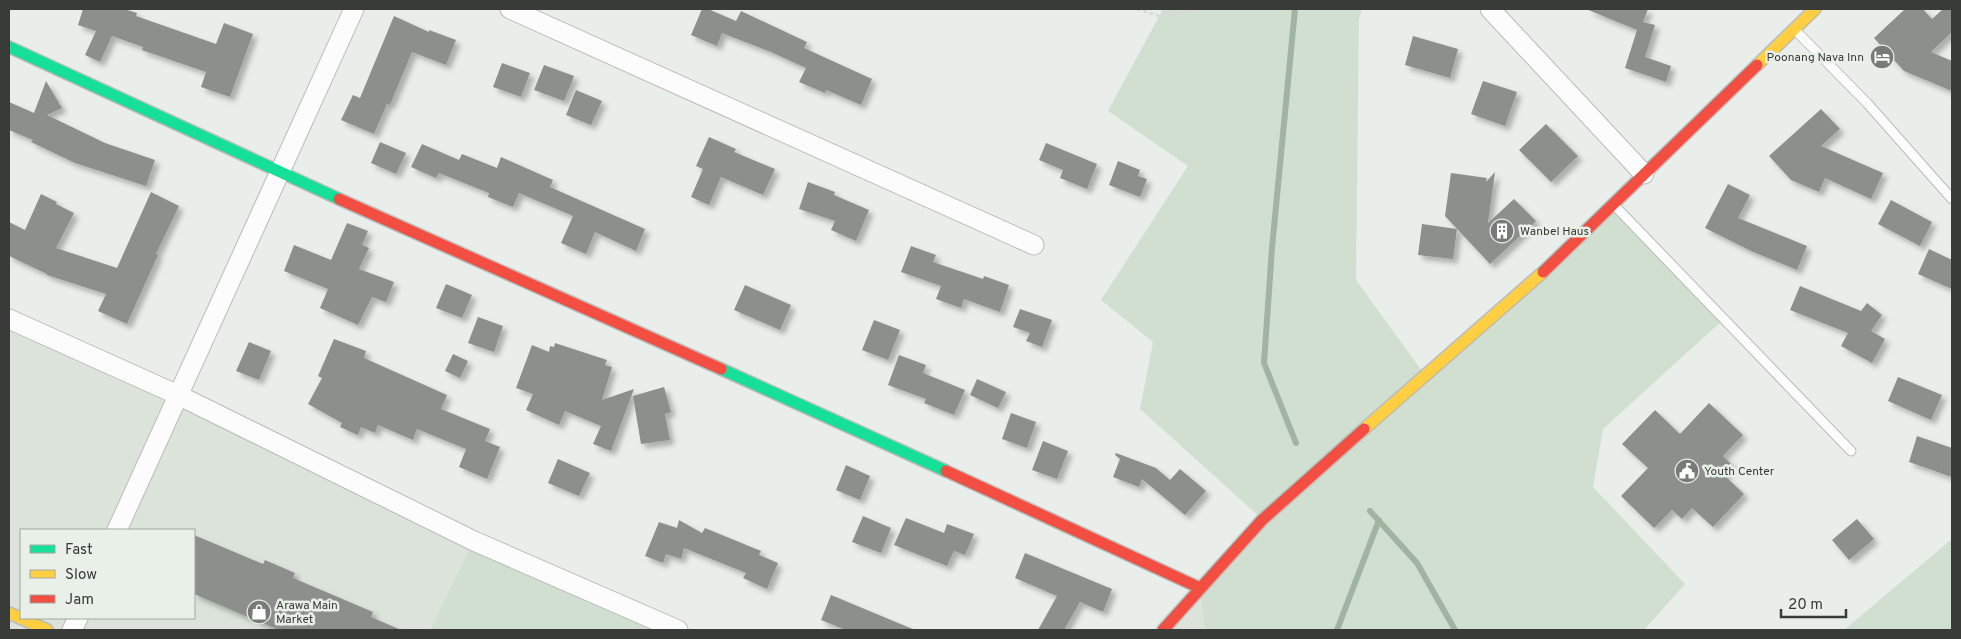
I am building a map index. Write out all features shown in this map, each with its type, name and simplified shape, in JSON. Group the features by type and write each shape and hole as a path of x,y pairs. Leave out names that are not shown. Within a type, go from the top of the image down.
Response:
{"street":[{"path":"117,529 354,9"},
{"path":"510,9 1034,245"},
{"path":"1490,9 1644,174"},
{"path":"1163,630 1262,520 1537,277 1815,9"},
{"path":"9,48 280,172 881,441 1200,588"},
{"path":"9,320 178,394 474,541 678,630"},
{"path":"22,619 47,630"}],"lane":[{"path":"1794,29 1867,103 1952,199"},
{"path":"1613,204 1851,451"}],"path":[{"path":"1136,9 1160,16 1198,9"}],"shaded area":[{"path":"9,319 474,541 430,630 9,630"},
{"path":"1200,588 1205,630 1163,630"}],"green space":[{"path":"1163,9 1362,9 1359,19 1356,280 1425,375 1613,204 1724,319 1603,429 1593,487 1685,584 1644,630 1205,630 1200,588 1262,519 1140,409 1153,342 1101,300 1188,166 1108,111"},
{"path":"1952,539 1952,630 1844,630"},
{"path":"474,541 678,630 430,630"}],"building":[{"path":"83,9 124,9 137,13 136,16 216,44 224,23 253,34 230,97 201,87 206,72 142,50 143,47 112,36 100,62 85,55 96,31 78,25"},
{"path":"702,9 708,9 736,21 741,11 807,42 804,48 872,79 861,105 826,90 825,93 799,82 806,68 771,52 722,33 717,46 691,35"},
{"path":"1586,9 1648,9 1643,22 1655,25 1645,57 1671,66 1666,82 1625,68 1637,30"},
{"path":"1905,9 1923,9 1932,19 1943,9 1952,9 1952,32 1931,52 1952,61 1952,91 1904,71 1874,38"},
{"path":"394,16 429,32 429,30 456,40 446,65 412,52 390,105 387,104 374,134 341,120 353,95 360,98"},
{"path":"1413,36 1458,49 1450,78 1405,65"},
{"path":"502,63 530,73 521,97 493,87"},
{"path":"544,65 574,76 564,101 534,90"},
{"path":"46,81 62,108 47,115 105,143 155,160 146,186 75,163 31,142 33,140 9,130 9,102 34,113"},
{"path":"1483,81 1517,92 1505,126 1471,114"},
{"path":"576,90 602,101 591,125 566,115"},
{"path":"1821,109 1840,129 1821,146 1883,173 1871,199 1825,178 1819,192 1791,180 1769,156"},
{"path":"1546,124 1578,156 1551,182 1519,150"},
{"path":"709,137 736,149 734,152 775,169 763,195 721,177 709,205 691,197 703,169 696,166"},
{"path":"380,142 406,153 396,174 371,163"},
{"path":"1046,143 1097,164 1087,189 1060,178 1063,170 1039,160"},
{"path":"422,144 459,160 462,154 497,168 501,157 553,180 550,187 645,229 636,251 595,232 586,254 561,243 573,216 519,193 513,207 488,197 489,193 439,173 436,178 411,167"},
{"path":"1118,161 1140,170 1138,176 1147,179 1140,197 1109,185"},
{"path":"1495,172 1488,223 1514,199 1536,221 1490,264 1445,216 1451,173 1487,178 1486,182"},
{"path":"808,182 835,192 834,195 869,210 856,241 831,230 835,221 799,209"},
{"path":"1728,184 1750,195 1738,218 1807,246 1797,270 1751,251 1705,228"},
{"path":"151,192 179,206 156,254 158,255 127,324 98,311 106,294 47,275 9,256 9,222 25,230 41,194 74,213 56,248 117,268"},
{"path":"1891,200 1932,222 1920,246 1878,224"},
{"path":"347,223 368,231 362,245 369,248 359,269 394,282 386,302 372,297 358,325 320,308 328,289 284,271 294,245 331,260"},
{"path":"1422,224 1457,229 1453,259 1418,255"},
{"path":"911,246 936,255 933,262 983,279 984,276 1009,285 1000,312 964,299 961,308 936,299 941,286 901,272"},
{"path":"1929,249 1952,260 1952,289 1918,274"},
{"path":"446,284 472,295 462,318 436,308"},
{"path":"745,285 791,305 780,330 734,310"},
{"path":"1800,286 1861,311 1867,303 1882,315 1871,331 1885,339 1872,363 1841,346 1848,333 1790,310"},
{"path":"1020,309 1052,320 1042,347 1026,341 1030,333 1013,327"},
{"path":"478,317 503,326 494,352 468,343"},
{"path":"874,320 900,330 888,360 862,350"},
{"path":"334,339 366,351 364,358 447,395 441,409 490,429 485,441 500,447 487,479 459,467 466,449 417,429 413,440 378,425 375,433 361,427 358,435 340,427 342,423 308,404 322,378 318,376"},
{"path":"249,342 271,351 259,380 236,371"},
{"path":"555,343 607,360 605,365 612,367 602,400 634,389 611,451 593,444 601,426 565,411 559,425 526,410 533,394 516,388 532,345 549,352 550,346 554,347"},
{"path":"453,354 468,361 460,378 445,371"},
{"path":"899,355 926,365 923,373 965,390 954,415 924,403 926,399 888,385"},
{"path":"1898,377 1942,395 1931,420 1888,401"},
{"path":"977,379 1006,392 998,408 970,395"},
{"path":"664,387 671,412 665,414 670,440 641,444 633,396"},
{"path":"1709,403 1743,435 1723,456 1733,466 1724,475 1744,494 1713,527 1692,508 1682,519 1672,510 1654,528 1621,496 1648,468 1622,444 1655,410 1680,434"},
{"path":"1011,413 1036,422 1027,448 1002,439"},
{"path":"1917,436 1952,448 1952,477 1909,462"},
{"path":"1043,441 1068,451 1057,479 1032,470"},
{"path":"1116,453 1156,468 1170,480 1180,469 1206,491 1185,515 1142,479 1139,487 1113,477 1120,459 1115,455"},
{"path":"558,459 590,473 579,496 548,483"},
{"path":"846,465 870,476 860,500 836,490"},
{"path":"863,516 891,528 881,553 852,542"},
{"path":"906,518 944,533 947,524 974,534 965,555 954,551 947,566 894,545"},
{"path":"1857,519 1874,539 1849,560 1832,540"},
{"path":"679,520 702,533 705,528 761,551 759,555 778,563 767,589 743,578 746,573 684,548 681,559 666,554 663,563 645,556 659,522 677,528"},
{"path":"195,535 263,564 265,560 295,573 293,578 373,612 371,617 401,630 279,630 195,594"},
{"path":"1025,553 1112,589 1103,612 1080,602 1064,630 1038,630 1057,596 1015,578"},
{"path":"831,595 915,630 846,630 821,620"}],"waterway":[{"path":"1295,9 1272,248 1264,363 1296,443"},
{"path":"1370,511 1417,563 1455,630"},
{"path":"1337,630 1379,520"}],"traffic: fast":[{"path":"9,47 339,199"},
{"path":"721,369 946,471"}],"traffic: slow":[{"path":"1757,65 1815,9"},
{"path":"1364,429 1543,272"},
{"path":"9,613 20,618"},
{"path":"22,619 47,630"}],"traffic: jam":[{"path":"1543,272 1757,65"},
{"path":"339,199 721,369"},
{"path":"1163,630 1262,520 1364,429"},
{"path":"946,471 1200,588"}],"place":[{"name":"Poonang Nava Inn","path":"1882,57"},
{"name":"Wanbel Haus","path":"1502,231"},
{"name":"Youth Center","path":"1687,471"},
{"name":"Arawa Main Market","path":"259,612"}]}
